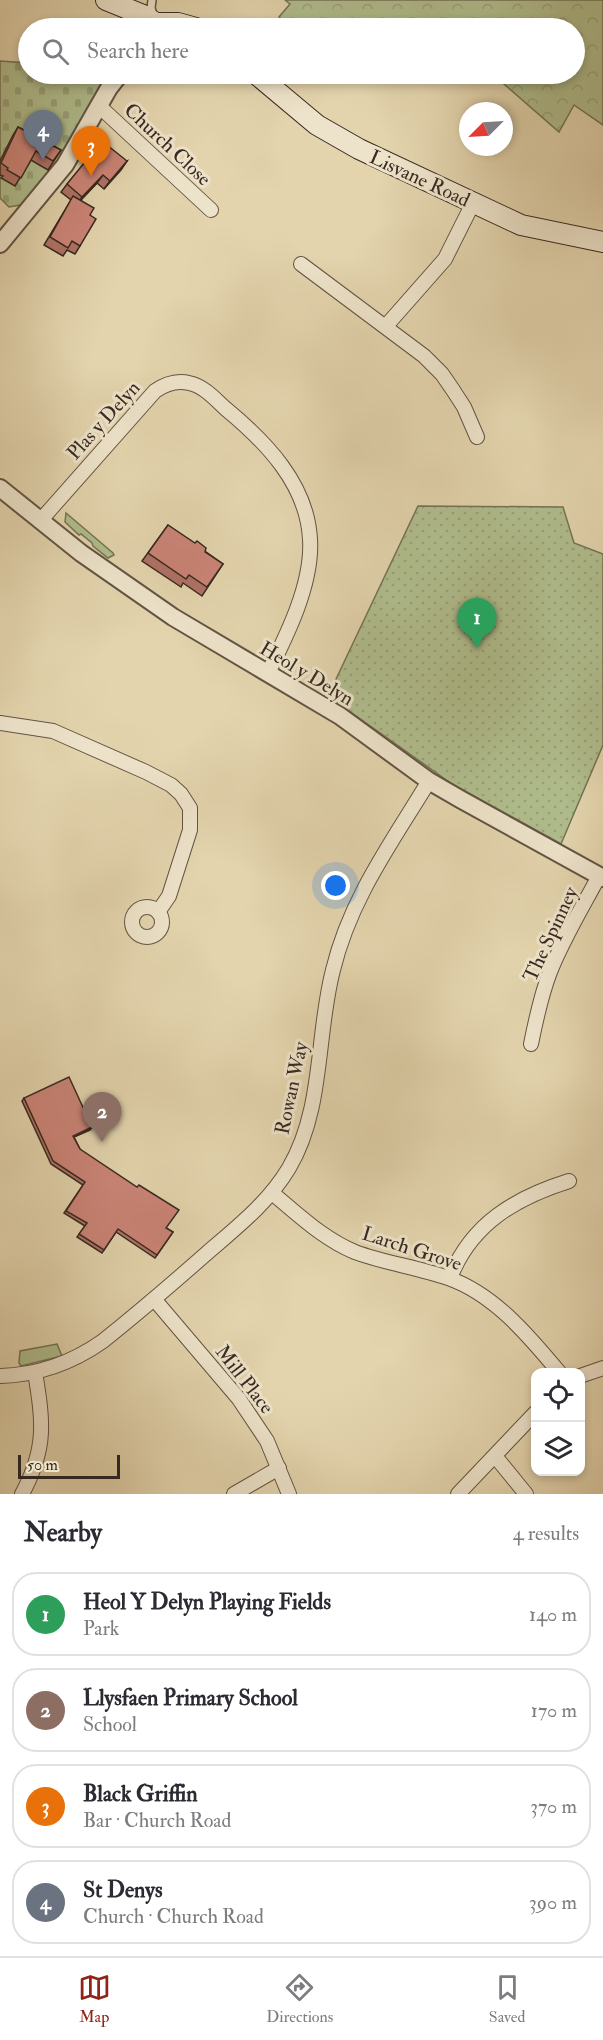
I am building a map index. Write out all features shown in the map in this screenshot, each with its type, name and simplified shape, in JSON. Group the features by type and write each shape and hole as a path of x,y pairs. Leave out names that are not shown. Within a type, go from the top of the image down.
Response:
{"main road":[{"path":"106,0 146,18"},
{"name":"Lisvane Road","path":"268,84 300,112 333,135 473,203 531,228 603,242"}],"street":[{"path":"0,244 58,175 113,84"},
{"name":"Church Close","path":"99,106 211,210"},
{"path":"386,326 445,259 473,203"},
{"path":"302,264 424,356 442,375 464,407 477,437"},
{"name":"Plas y Delyn","path":"40,521 155,391 169,383 183,382 202,388 251,430 269,449 291,480 306,517 310,541 306,575 294,615 268,673"},
{"name":"Heol y Delyn","path":"0,488 139,595 201,635 340,716 429,781 601,877"},
{"path":"0,723 53,731 171,785 184,798 190,808 188,837 169,896 158,912"},
{"name":"Rowan Way","path":"0,1376 34,1372 63,1364 90,1350 154,1299 251,1215 272,1193 293,1159 309,1118 330,983 345,929 366,883 429,781"},
{"name":"The Spinney","path":"531,1044 542,994 550,972 566,937 601,877"},
{"path":"450,1278 468,1244 501,1213 529,1196 569,1181"},
{"name":"Larch Grove","path":"272,1193 326,1236 355,1252 450,1278 475,1292 507,1317 556,1368"},
{"name":"Mill Place","path":"154,1299 239,1399 267,1441 289,1494"},
{"path":"585,1374 603,1369"},
{"path":"22,1494 36,1466 42,1435 41,1404 34,1372"},
{"path":"458,1494 531,1417"},
{"path":"495,1456 526,1494"},
{"path":"234,1494 279,1468"}],"lane":[{"path":"152,0 153,18"}],"green space":[{"path":"285,0 603,0 603,125 574,105 559,132 504,84 585,84 585,18 280,18 290,4"},
{"path":"0,61 18,62 18,84 105,84 64,153 26,204 9,207 0,198"},
{"path":"418,506 563,507 574,543 603,554 603,745 561,844 452,784 328,696"},
{"path":"66,513 114,555 108,558 81,534 79,535 65,522"},
{"path":"57,1344 62,1356 21,1366 19,1363 20,1351"}],"building":[{"path":"18,127 61,150 53,161 36,151 21,178 7,170 8,168 1,163"},
{"path":"102,141 127,161 110,181 103,175 82,197 67,184"},
{"path":"73,196 94,208 90,215 96,219 80,246 72,241 68,248 50,237"},
{"path":"168,525 195,543 197,541 206,548 205,552 223,564 207,587 189,575 186,579 148,553"},
{"path":"69,1077 92,1127 73,1136 80,1149 137,1187 139,1185 179,1210 166,1228 173,1232 157,1255 118,1229 104,1250 79,1234 87,1223 66,1211 85,1182 53,1161 24,1098"}],"place":[{"name":"St Denys","path":"43,160"},
{"name":"Black Griffin","path":"91,176"},
{"name":"Heol Y Delyn Playing Fields","path":"477,648"},
{"name":"Llysfaen Primary School","path":"102,1142"}]}
